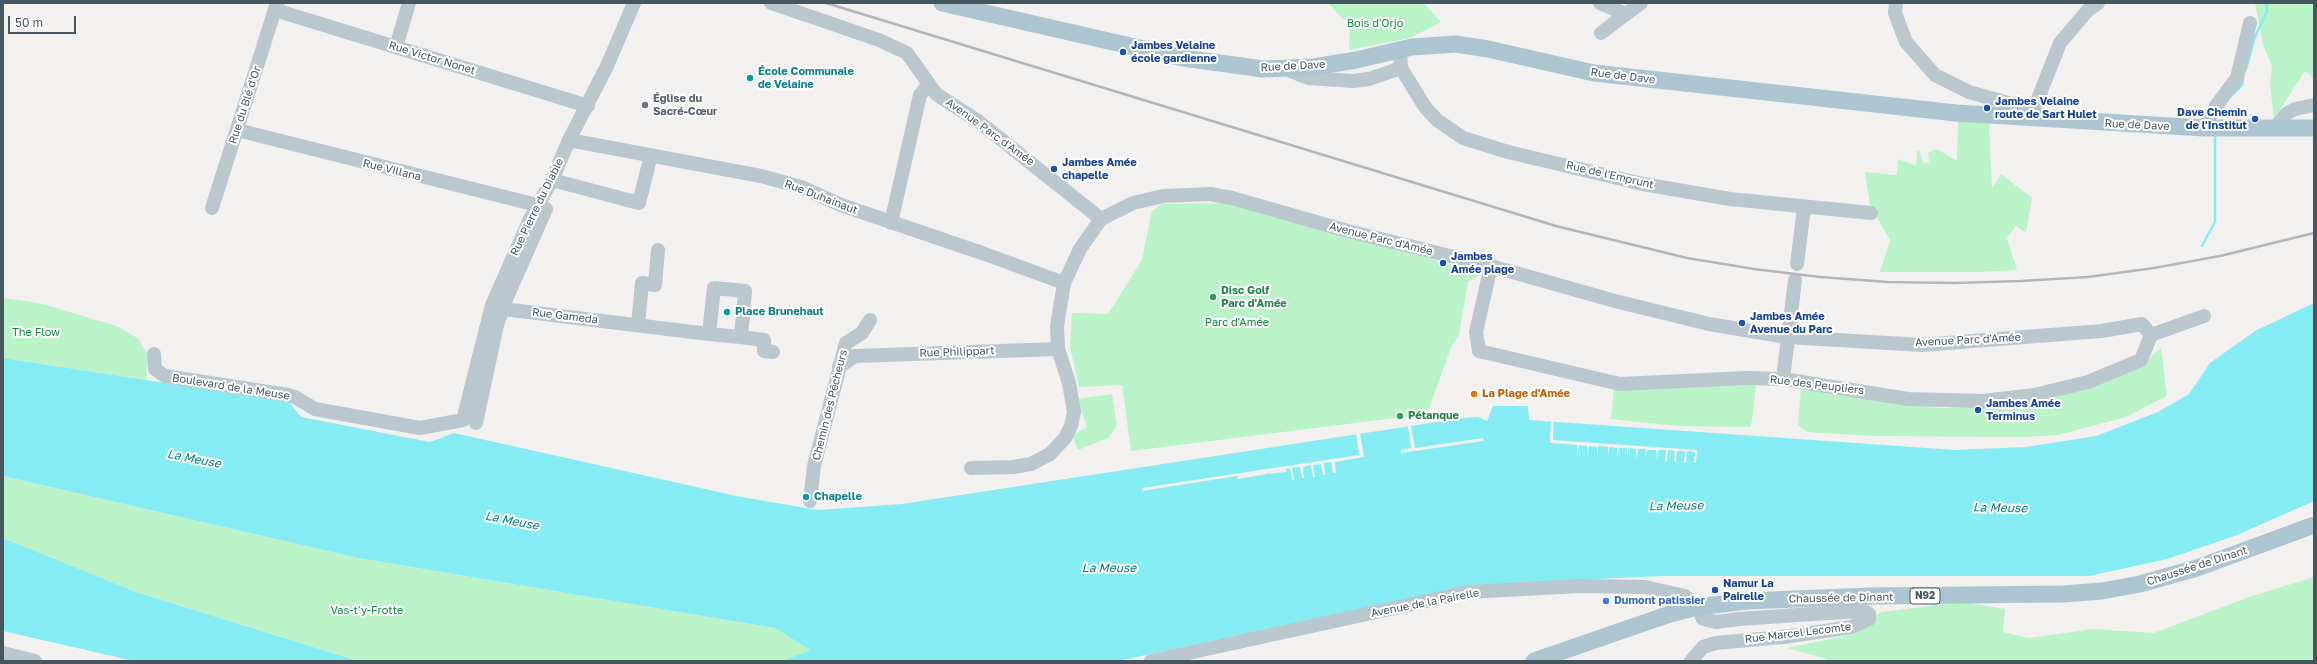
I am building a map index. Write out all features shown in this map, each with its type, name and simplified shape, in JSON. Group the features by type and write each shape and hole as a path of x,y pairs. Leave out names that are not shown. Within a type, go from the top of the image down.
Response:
{"main road":[{"name":"Rue de Dave","path":"942,3 1183,58 1225,65 1286,69 1356,60 1400,50 1437,44 1456,44 1488,49 1563,67 1624,77 1884,106 2204,128 2314,128"},
{"name":"Chaussée de Dinant","path":"1534,661 1670,614 1698,607 1746,601 1816,598 2063,594 2102,591 2140,584 2197,568 2314,525"}],"street":[{"path":"396,47 408,3"},
{"name":"Rue Pierre du Diable","path":"470,422 498,307 542,207 569,140 588,106 634,3"},
{"name":"Avenue Parc d'Amée","path":"771,3 880,40 907,53 936,94 978,121 1101,219 1124,207 1152,197 1210,194 1232,198 1392,243 1491,266 1615,301 1702,322 1787,337 1922,345 2102,331 2142,324 2151,336"},
{"path":"1600,3 1626,14"},
{"path":"1601,33 1641,3"},
{"path":"1896,3 1895,13 1906,42 1934,75 1969,92 2031,115 2060,43 2088,10 2098,3"},
{"name":"Rue Victor Nonet","path":"276,6 396,47 588,106"},
{"name":"Rue du Blé d'Or","path":"212,208 276,6"},
{"path":"2204,128 2216,106 2237,78 2250,23"},
{"name":"Rue de l'Emprunt","path":"1400,50 1401,68 1425,107 1437,120 1463,138 1508,152 1642,184 1730,199 1804,208 1871,213"},
{"path":"1286,69 1308,78 1354,81 1369,79 1401,68"},
{"path":"891,223 920,95 929,84"},
{"path":"2274,129 2286,114 2295,109 2314,106"},
{"name":"Rue Villana","path":"237,130 542,207"},
{"name":"Rue Duhainaut","path":"569,140 761,176 801,187 841,205 985,254 1064,283"},
{"path":"552,180 639,203 651,155"},
{"path":"1797,264 1804,208"},
{"path":"971,468 1013,467 1031,464 1050,454 1065,438 1071,426 1074,412 1069,383 1058,349 1057,326 1064,283 1080,249 1101,219"},
{"path":"638,325 642,283 655,285 658,250"},
{"name":"Rue des Peupliers","path":"1491,266 1476,332 1479,351 1620,384 1746,378 1783,379 1908,399 1982,401 2034,395 2088,382 2141,360 2151,336"},
{"path":"1783,379 1795,280"},
{"path":"741,337 745,291 714,288 710,334 764,340 764,351 773,352"},
{"name":"Rue Gameda","path":"498,307 710,334"},
{"path":"2151,336 2204,316"},
{"name":"Chemin des Pêcheurs","path":"810,501 814,466 846,343 862,333 870,320"},
{"path":"839,367 855,356 862,333"},
{"name":"Rue Philippart","path":"855,356 1058,349"},
{"name":"Boulevard de la Meuse","path":"154,354 155,369 165,376 295,396 315,409 420,428 470,422"},
{"name":"Avenue de la Pairelle","path":"1151,661 1468,592 1580,586 1645,587 1685,596 1698,607"},
{"name":"Rue Marcel Lecomte","path":"1691,661 1703,648 1716,643 1783,637 1852,627 1869,619 1869,614 1864,611 1739,619 1716,622 1703,619 1698,607"},
{"path":"3,653 35,661"}],"green space":[{"name":"Bois d'Orjo","path":"1328,3 1424,3 1441,22 1410,38 1349,50 1350,26"},
{"path":"2255,3 2314,3 2314,79 2305,71 2274,119 2270,85 2272,66 2263,45"},
{"path":"1958,120 1989,123 1992,188 2001,174 2032,198 2026,233 2016,226 2007,238 2017,270 1981,272 1880,272 1890,240 1870,205 1865,172 1897,175 1898,159 1916,166 1917,150 1920,152 1923,163 1929,162 1928,152 1937,149 1957,161"},
{"name":"Parc d'Amée","path":"1231,203 1449,264 1479,270 1480,274 1468,282 1459,335 1452,345 1427,414 1131,451 1122,385 1079,387 1070,347 1072,313 1108,314 1142,260 1152,211 1162,204"},
{"name":"The Flow","path":"3,298 39,303 117,326 139,339 148,356 146,380 3,358"},
{"path":"2161,348 2167,396 2126,417 2058,435 2024,437 1873,436 1807,432 1798,425 1801,388 1942,408 1990,406 2144,363"},
{"path":"1756,384 1750,427 1678,426 1611,419 1614,389"},
{"path":"1112,394 1117,426 1108,438 1078,450 1072,435 1087,427 1077,399"},
{"name":"Vas-t'y-Frotte","path":"3,476 358,558 775,628 810,650 783,661 358,661 136,592 3,538"},
{"path":"2314,577 2314,661 1826,661 1827,659 1787,648 1854,634 1881,612 1961,602 2005,609 2003,632 2029,638 2093,629 2154,633 2249,597"}],"water":[{"name":"La Meuse","path":"2314,303 2314,501 2237,535 2167,559 2089,576 1661,576 1472,585 1118,661 783,661 810,650 775,628 358,558 3,476 3,358 289,402 301,417 430,442 454,433 741,497 818,510 902,504 1463,418 1478,417 1487,421 1493,406 1528,406 1529,420 1955,450 2026,447 2096,436 2158,412 2189,394 2210,363 2255,331"},
{"path":"3,538 136,592 358,661 134,661 3,631"}],"pier":[{"path":"1551,419 1554,419 1553,440 1697,450 1696,463 1694,463 1695,452 1687,451 1686,463 1684,463 1685,451 1677,451 1676,462 1674,461 1675,451 1668,450 1667,462 1665,461 1666,450 1658,450 1657,461 1656,450 1647,450 1645,460 1646,449 1638,449 1637,460 1636,449 1628,448 1627,459 1627,448 1619,448 1617,459 1617,448 1609,447 1608,458 1608,447 1598,446 1597,458 1597,447 1589,446 1587,457 1587,446 1579,445 1577,457 1577,445 1550,443"},
{"path":"1408,426 1411,426 1415,448 1483,438 1484,441 1401,453 1401,450 1411,448"},
{"path":"1360,432 1364,457 1335,462 1336,473 1333,473 1331,462 1324,463 1325,475 1323,475 1321,464 1313,465 1315,477 1313,477 1311,465 1303,467 1304,478 1302,478 1300,467 1292,468 1294,480 1292,480 1290,468 1286,469 1286,472 1269,474 1268,472 1267,474 1238,479 1237,476 1142,491 1142,488 1359,455 1356,433"}],"waterway":[{"path":"2246,69 2255,37 2267,11 2266,3"},
{"path":"2233,94 2242,85 2243,79"},
{"path":"2202,246 2215,222 2215,134"}],"railway":[{"path":"826,3 1556,226 1687,258 1754,269 1820,277 1888,282 1954,283 2088,277 2154,268 2220,256 2314,233"}],"place":[{"name":"Jambes Velaine école gardienne","path":"1123,52"},
{"name":"École Communale de Velaine","path":"750,78"},
{"name":"Église du Sacré-Cœur","path":"645,105"},
{"name":"Jambes Velaine route de Sart Hulet","path":"1987,108"},
{"name":"Dave Chemin de l'Institut","path":"2255,119"},
{"name":"Jambes Amée chapelle","path":"1054,169"},
{"name":"Jambes Amée plage","path":"1443,263"},
{"name":"Disc Golf Parc d'Amée","path":"1213,297"},
{"name":"Place Brunehaut","path":"727,312"},
{"name":"Jambes Amée Avenue du Parc","path":"1742,323"},
{"name":"La Plage d'Amée","path":"1474,394"},
{"name":"Jambes Amée Terminus","path":"1978,410"},
{"name":"Pétanque","path":"1400,416"},
{"name":"Chapelle","path":"806,497"},
{"name":"Namur La Pairelle","path":"1715,590"},
{"name":"Dumont patissier","path":"1606,601"}]}
